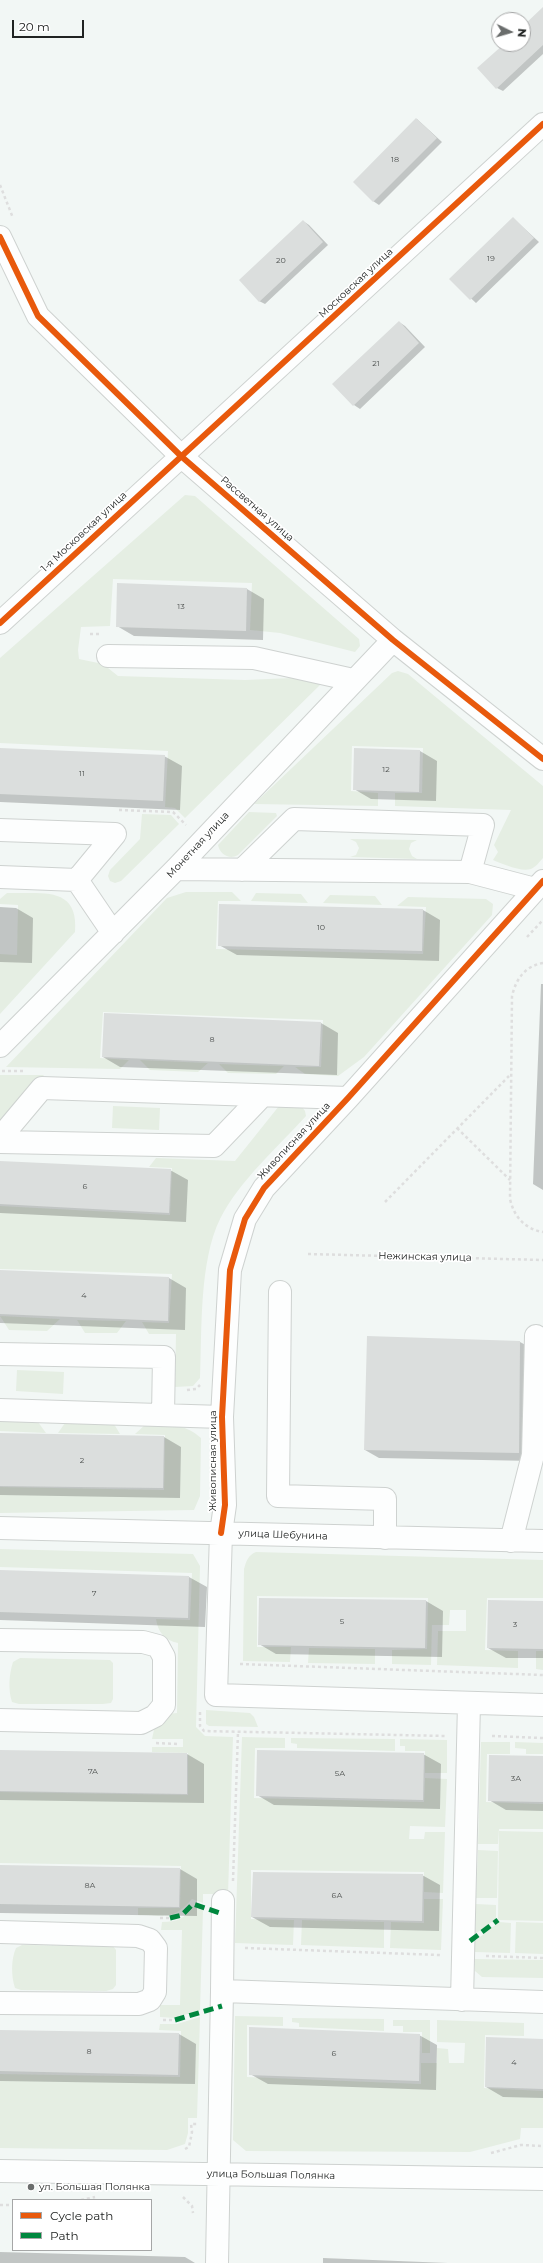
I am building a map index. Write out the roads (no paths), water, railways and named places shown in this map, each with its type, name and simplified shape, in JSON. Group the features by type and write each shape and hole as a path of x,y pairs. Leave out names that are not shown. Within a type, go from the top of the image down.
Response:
{"street":[{"name":"Московская улица","path":"182,457 543,124"},
{"name":"Рассветная улица","path":"0,238 38,316 182,457 392,640 543,759"},
{"name":"1-я Московская улица","path":"0,623 182,457"},
{"name":"Монетная улица","path":"0,1046 176,869 392,640"},
{"path":"108,656 254,658 353,680"},
{"path":"242,870 294,819 483,824 470,872"},
{"path":"0,830 115,834 77,880"},
{"path":"176,869 470,872 539,885"},
{"path":"0,877 77,880"},
{"path":"77,880 113,933"},
{"name":"Живописная улица","path":"469,1703 216,1695 221,1533 225,1506 222,1417 230,1270 245,1219 264,1188 348,1098 539,885"},
{"path":"0,1138 42,1088 348,1098"},
{"path":"0,1142 214,1146 261,1096"},
{"path":"280,1292 278,1496 385,1498 385,1538"},
{"path":"511,1541 533,1455 536,1336"},
{"path":"0,1354 164,1357 162,1415"},
{"path":"0,1410 222,1417"},
{"name":"улица Шебунина","path":"0,1528 543,1541"},
{"path":"0,1640 143,1642 158,1646 164,1657 164,1705 155,1716 141,1723 0,1720"},
{"path":"462,2000 469,1703 543,1705"},
{"path":"217,2263 222,1991 228,1892"},
{"path":"0,1932 138,1936 150,1940 156,1948 156,1992 150,2000 139,2004 0,2003"},
{"path":"222,1991 543,2002"},
{"name":"улица Большая Полянка","path":"0,2171 543,2178"}],"place":[{"name":"ул. Большая Полянка","path":"31,2187"}]}
